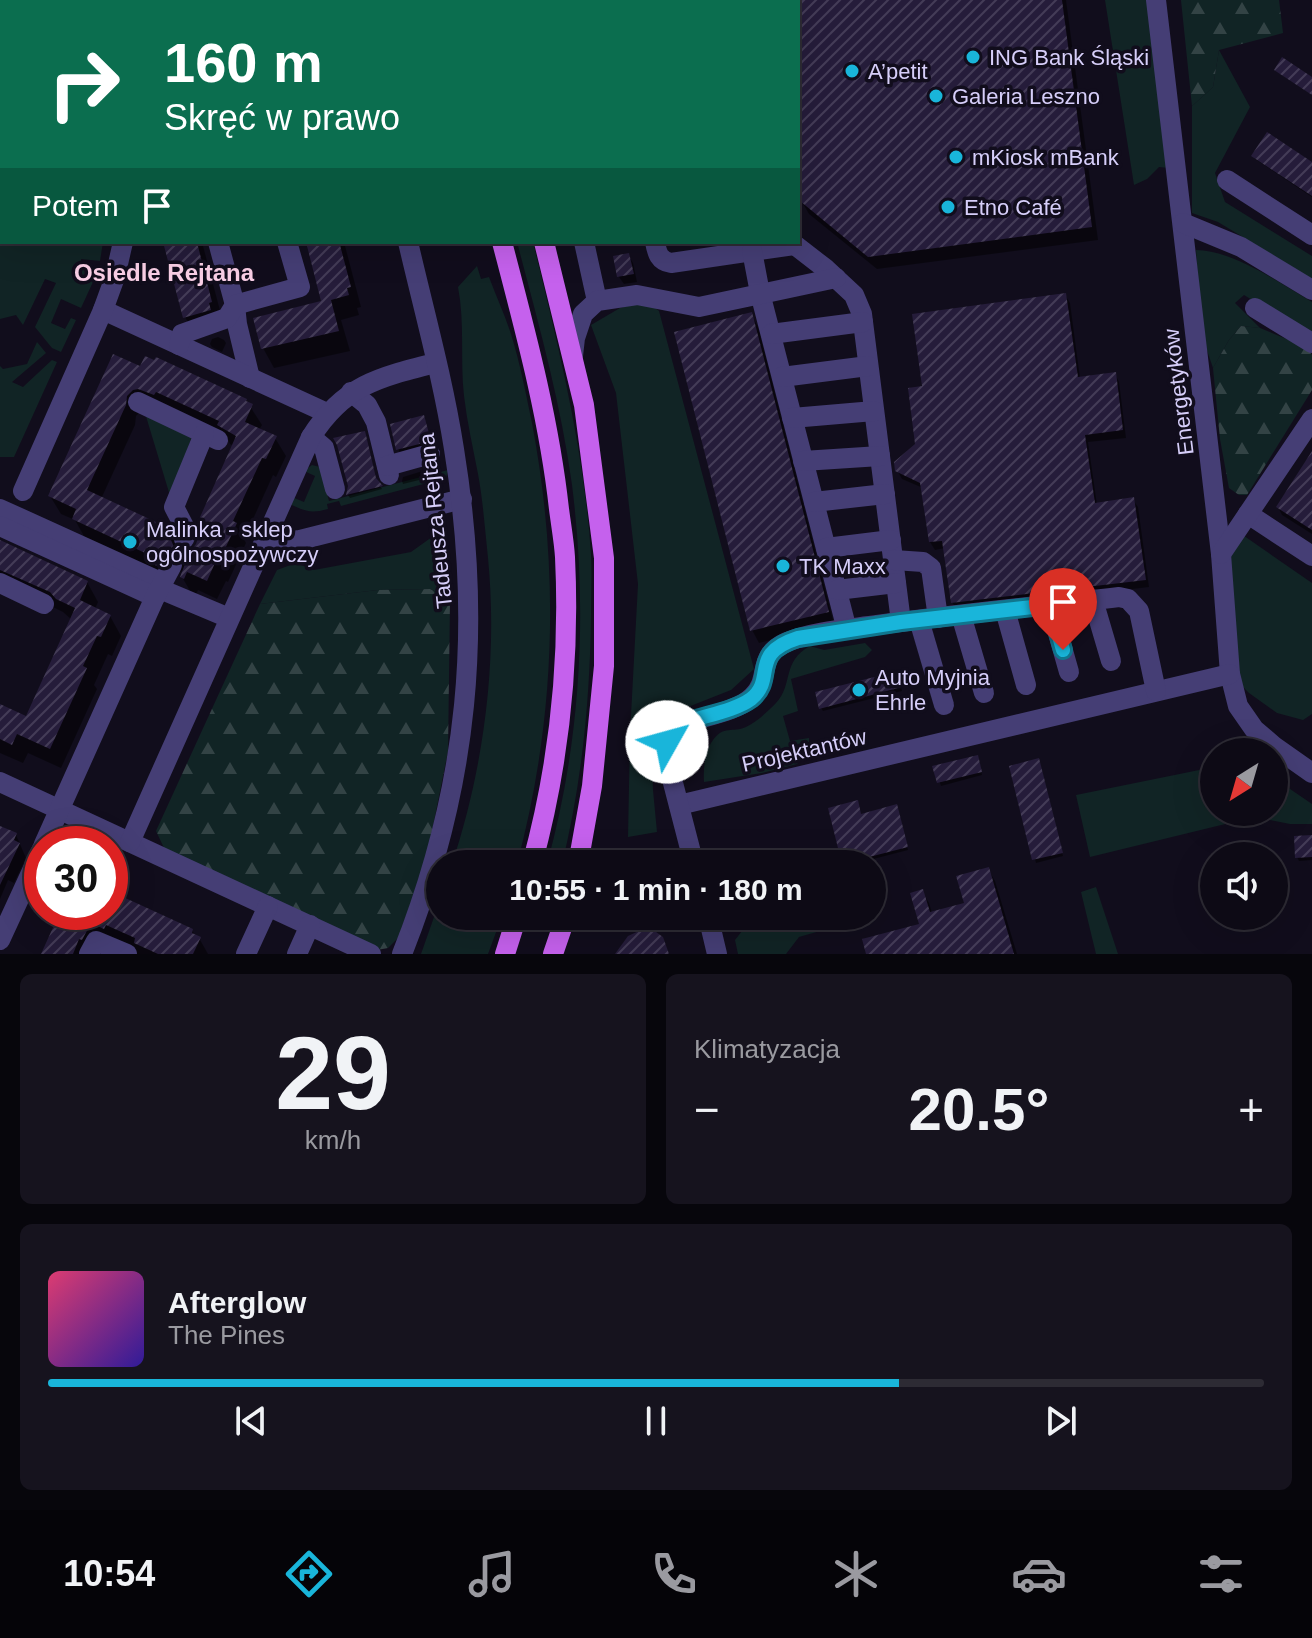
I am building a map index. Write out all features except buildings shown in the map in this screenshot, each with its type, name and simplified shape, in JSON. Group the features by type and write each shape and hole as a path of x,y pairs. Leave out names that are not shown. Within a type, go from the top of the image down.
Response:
{"main road":[{"path":"503,244 543,405 555,470 565,556 565,655 559,728 549,794 535,850"},
{"path":"545,244 584,405 604,558 604,666 592,786 581,850"},
{"path":"505,954 513,930"},
{"path":"553,954 561,930"}],"street":[{"name":"Energetyków","path":"1156,0 1221,554 1230,674"},
{"path":"1227,180 1312,235"},
{"path":"1183,223 1241,247 1312,290"},
{"path":"23,491 103,310 123,244"},
{"path":"219,244 250,378"},
{"path":"179,345 182,334 227,318 235,305 300,287 288,244"},
{"name":"Tadeusza Rejtana","path":"402,954 419,912 448,807 462,735 470,615 462,499 454,445 408,244"},
{"path":"584,244 597,301"},
{"path":"655,244 661,260 673,263 788,244"},
{"path":"794,244 854,295 862,314 896,583 919,620 944,705"},
{"path":"752,251 760,293 847,630"},
{"path":"573,356 583,314 597,301 637,295 699,307 836,278"},
{"path":"1255,308 1312,343"},
{"path":"103,310 327,413"},
{"path":"771,334 863,322"},
{"path":"130,842 311,437 327,413 351,392 387,375 436,363"},
{"path":"782,377 868,366"},
{"path":"376,422 377,407 387,375"},
{"path":"351,392 367,405 376,422 388,471 430,454"},
{"path":"138,402 211,437 174,507 187,532 184,539"},
{"path":"792,418 874,411"},
{"path":"1221,554 1312,419"},
{"path":"311,437 324,448 335,489"},
{"path":"803,461 880,456"},
{"path":"814,502 885,494"},
{"path":"265,537 282,542 300,540 462,499"},
{"path":"0,509 160,589"},
{"path":"1248,514 1312,556"},
{"path":"0,526 229,618"},
{"path":"826,548 892,550 931,568 919,620"},
{"path":"0,583 44,604"},
{"path":"837,590 896,583"},
{"path":"52,826 160,589"},
{"path":"690,850 665,752 672,732 679,725 740,705 754,695 763,680 765,665 773,650 798,638 919,620 1119,597 1128,599 1139,611 1156,691"},
{"path":"1093,600 1111,661"},
{"path":"1050,605 1069,672"},
{"path":"1005,610 1026,685"},
{"path":"961,615 984,693"},
{"path":"1230,674 1238,706 1254,729 1311,770"},
{"name":"Projektantów","path":"679,805 1230,674"},
{"path":"0,782 371,954"},
{"path":"0,940 24,888"},
{"path":"246,954 268,906"},
{"path":"297,954 310,925"},
{"path":"711,930 717,954"},
{"path":"89,954 96,941 127,954"}],"green space":[{"path":"1105,0 1156,0 1179,169 1159,167 1147,179 1134,185"},
{"path":"1181,0 1279,0 1283,33 1219,50 1213,87 1192,106"},
{"path":"1219,50 1250,107 1215,173 1225,202 1312,256 1312,279 1218,222 1192,213 1192,106 1213,87"},
{"path":"103,244 100,261 81,259 82,265 98,271 81,308 61,299 51,323 65,329 71,318 76,320 61,352 52,348 35,327 56,283 45,279 23,325 16,315 0,319 0,245"},
{"path":"518,244 533,244 552,319 576,436 591,554 587,710 580,772 565,850 550,850 568,771 580,628 577,532 562,424"},
{"path":"1196,250 1241,262 1312,302 1312,336 1244,295 1235,303 1260,328 1241,326 1213,368 1201,333"},
{"path":"477,266 481,279 489,277 517,356 541,478 550,589 550,644 540,754 520,850 456,850 480,751 491,635 483,505 464,396 458,287"},
{"path":"646,301 659,311 754,669 731,690 650,722 657,832 628,837 638,584 616,393 591,325 620,308"},
{"path":"1241,326 1260,328 1306,347 1312,355 1312,390 1247,495 1239,495 1229,488 1220,439 1213,368"},
{"path":"37,342 46,353 12,382 23,387 52,360 57,362 14,457 0,457 0,366 3,369 27,364"},
{"path":"145,413 192,436 171,499"},
{"path":"312,465 320,467 329,501 448,470 446,478 341,506 339,501 327,504 328,509 312,511 289,504 292,497 304,502 315,476 304,471"},
{"path":"1237,531 1312,583 1312,714 1303,720 1277,713 1249,693 1230,674 1221,554"},
{"path":"446,534 450,600 430,589 378,590 260,604 277,570 296,563 314,570 411,552 432,537"},
{"path":"430,589 450,600 448,751 426,861 398,938 388,948 377,950 166,852 156,831 260,604 378,590"},
{"path":"865,643 872,650 865,657 791,679 798,711 783,716 790,741 809,738 809,752 797,764 704,782 705,760 713,740 725,731 750,725 776,703 785,688 791,666 801,652 810,646 824,650"},
{"path":"707,726 689,776 676,752 689,735"},
{"path":"1200,770 1200,826 1217,826 1090,857 1076,795"},
{"path":"1288,788 1312,804 1312,824 1290,824"},
{"path":"1096,887 1118,954 1096,954 1081,892"},
{"path":"429,930 497,930 488,954 421,954"},
{"path":"824,930 799,937 786,954 738,954 735,940 742,931"}],"place":[{"name":"ING Bank Śląski","path":"973,57"},
{"name":"A’petit","path":"852,71"},
{"name":"Galeria Leszno","path":"936,96"},
{"name":"mKiosk mBank","path":"956,157"},
{"name":"Etno Café","path":"948,207"},
{"name":"Malinka - sklep ogólnospożywczy","path":"130,542"},
{"name":"TK Maxx","path":"783,566"},
{"name":"Auto Myjnia Ehrle","path":"859,690"}],"district":[{"name":"Osiedle Rejtana","path":"164,273"}],"route":[{"path":"667,742 679,725 748,701 760,688 765,665 773,650 798,638 861,627 1050,605 1063,650"}]}
